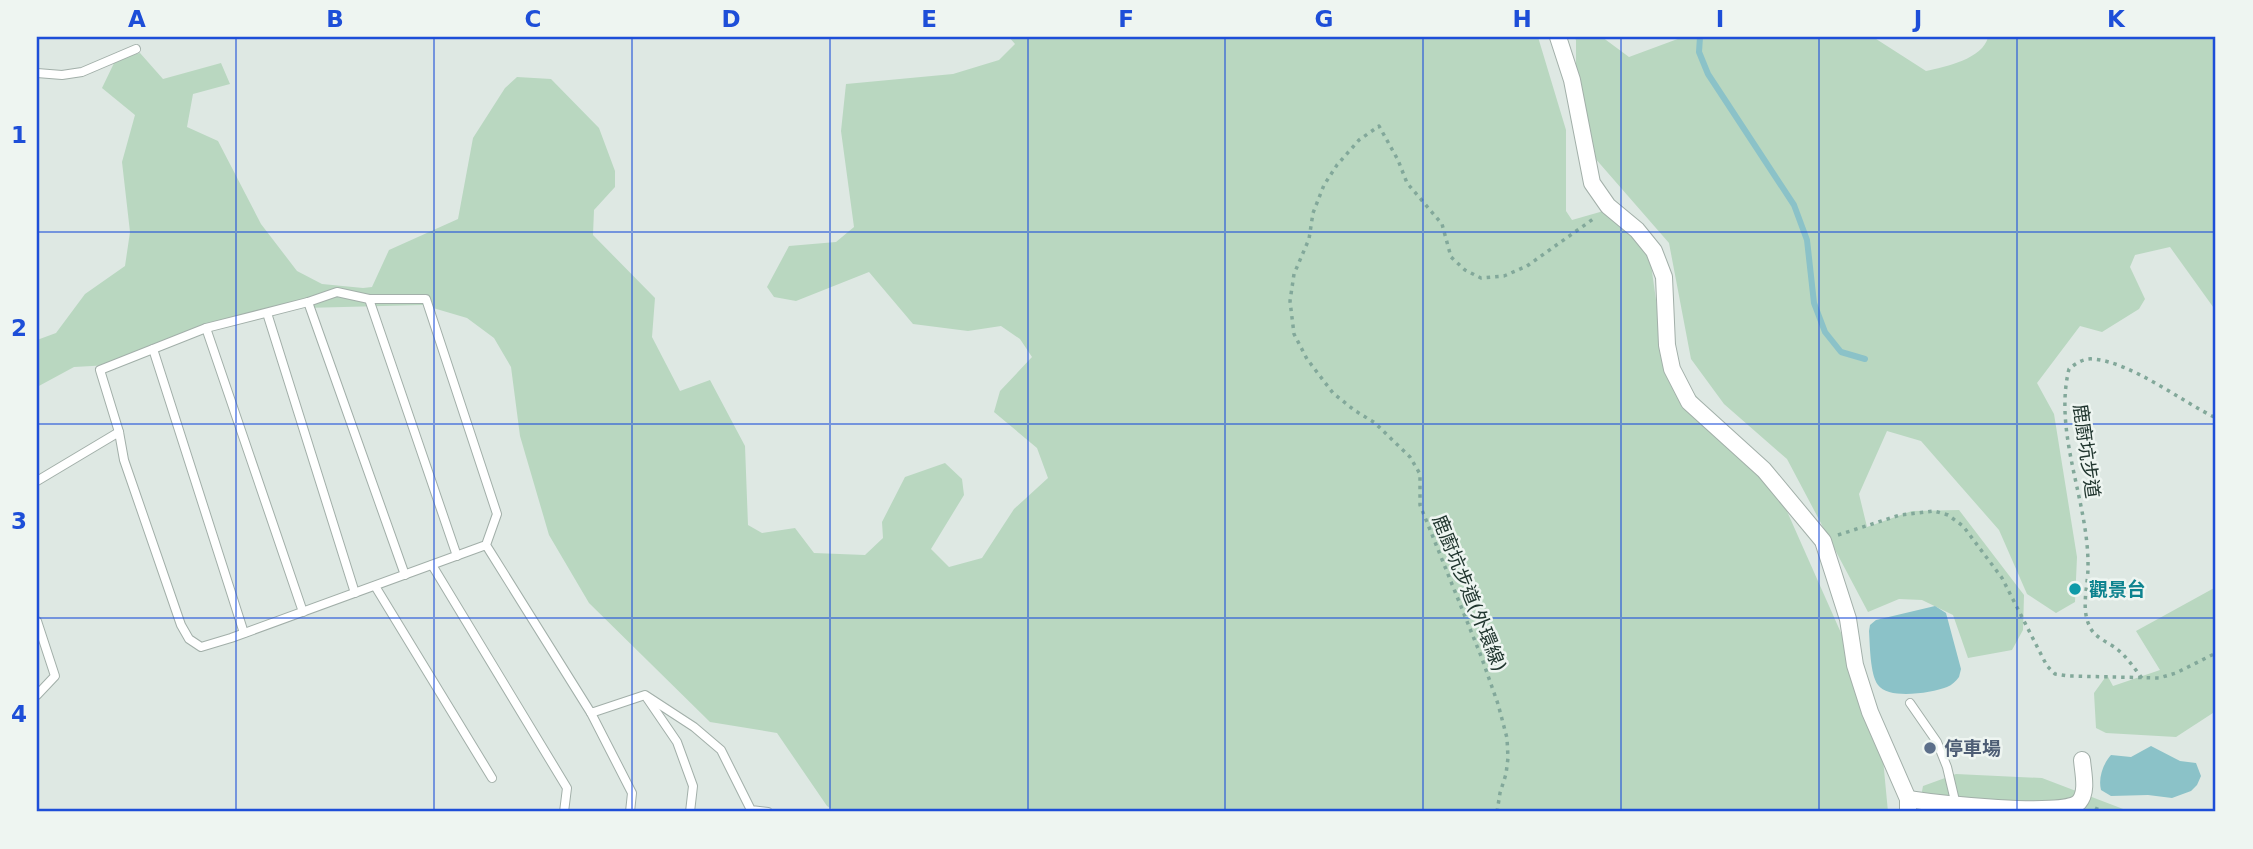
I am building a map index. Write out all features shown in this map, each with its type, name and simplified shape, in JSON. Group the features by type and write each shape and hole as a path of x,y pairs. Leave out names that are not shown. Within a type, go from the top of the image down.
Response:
{"street":[{"path":"1558,37 1572,80 1592,183 1608,206 1637,230 1654,251 1664,277 1667,345 1672,369 1689,402 1764,470 1823,541 1848,619 1855,665 1870,712 1908,806 2057,809 2072,806 2080,801 2084,791 2081,760"}],"lane":[{"path":"37,73 62,75 82,72 136,49"},
{"path":"337,292 369,299 426,299 497,514 486,545 201,647 189,639 181,625 124,460 119,432 100,370 206,328 308,302 337,292"},
{"path":"369,299 457,556"},
{"path":"308,302 405,575"},
{"path":"267,313 355,593"},
{"path":"206,328 303,612"},
{"path":"153,349 244,633"},
{"path":"37,481 119,432"},
{"path":"486,545 591,713 632,793 630,812"},
{"path":"432,565 567,788 564,812"},
{"path":"375,586 492,778"},
{"path":"37,621 55,676 37,695"},
{"path":"591,713 645,695"},
{"path":"645,695 694,727 721,750 750,811 768,812"},
{"path":"645,695 677,742 693,786 690,812"},
{"path":"1910,703 1937,742 1947,767 1956,805"}],"path":[{"name":"鹿廚坑步道(外環線)","path":"1497,812 1507,766 1507,738 1481,656 1420,505 1420,474 1410,457 1375,423 1333,393 1307,359 1294,334 1290,301 1294,274 1309,239 1313,213 1324,185 1359,140 1379,126 1407,183 1442,224 1451,257 1465,270 1481,278 1504,276 1527,267 1581,230 1608,206"},
{"name":"鹿廚坑步道","path":"2142,678 2116,648 2090,629 2085,614 2087,548 2073,472 2065,405 2069,369 2077,362 2091,358 2118,365 2216,418"},
{"path":"1823,541 1860,526 1900,515 1934,511 1948,515 1963,526 2002,578 2047,666 2055,674 2159,678 2176,673 2216,653"},
{"path":"2163,812 2189,812"}],"green space":[{"path":"1009,37 1538,37 1566,130 1566,211 1572,220 1614,208 1648,243 1664,357 1782,500 1857,669 1883,759 1888,812 837,812 827,806 777,733 710,722 589,603 549,535 520,436 511,367 494,338 467,318 423,305 264,309 128,364 74,367 37,387 37,340 56,333 85,294 125,266 130,232 122,162 135,115 102,88 116,59 140,53 163,79 221,63 230,84 193,94 187,127 218,141 261,224 297,271 322,284 363,288 372,287 389,250 458,219 473,138 505,88 517,77 551,79 599,128 615,171 615,187 594,210 593,235 655,298 652,337 680,391 710,380 745,446 748,525 762,533 795,528 814,553 865,555 883,538 882,522 905,477 945,463 962,479 964,495 931,549 949,567 982,558 1014,509 1048,478 1037,448 994,412 1000,391 1032,357 1020,339 1001,326 968,331 913,324 869,272 796,301 774,297 767,287 789,246 836,242 854,227 841,131 846,84 953,74 999,60 1015,44"},
{"path":"1574,37 1602,37 1629,57 1683,37 1873,37 1926,71 1971,56 1985,45 1988,37 2216,37 2216,311 2170,247 2135,255 2130,267 2145,299 2139,309 2102,332 2080,326 2037,383 2054,414 2077,557 2075,602 2056,613 2027,594 1999,530 1921,441 1887,431 1859,494 1867,527 1912,511 1959,510 2024,595 2023,630 2012,650 1968,658 1953,615 1922,600 1899,599 1868,612 1787,459 1724,404 1691,359 1669,243 1594,157 1576,102"},
{"path":"2216,587 2216,711 2176,737 2106,733 2096,728 2094,693 2107,675 2113,686 2160,670 2136,631"},
{"path":"1956,774 2042,778 2131,812 1918,812 1923,786"}],"water":[{"path":"1935,606 1946,613 1961,669 1959,677 1949,686 1931,691 1900,694 1883,690 1873,674 1870,625 1876,620"},
{"path":"2151,746 2180,761 2196,763 2201,776 2197,785 2191,791 2172,798 2148,795 2111,796 2101,790 2102,771 2111,755 2131,757"}],"waterway":[{"path":"1700,37 1699,52 1708,74 1794,205 1807,240 1814,303 1825,332 1841,352 1865,359"}],"place":[{"name":"觀景台","path":"2075,589"},
{"name":"停車場","path":"1930,748"}]}
